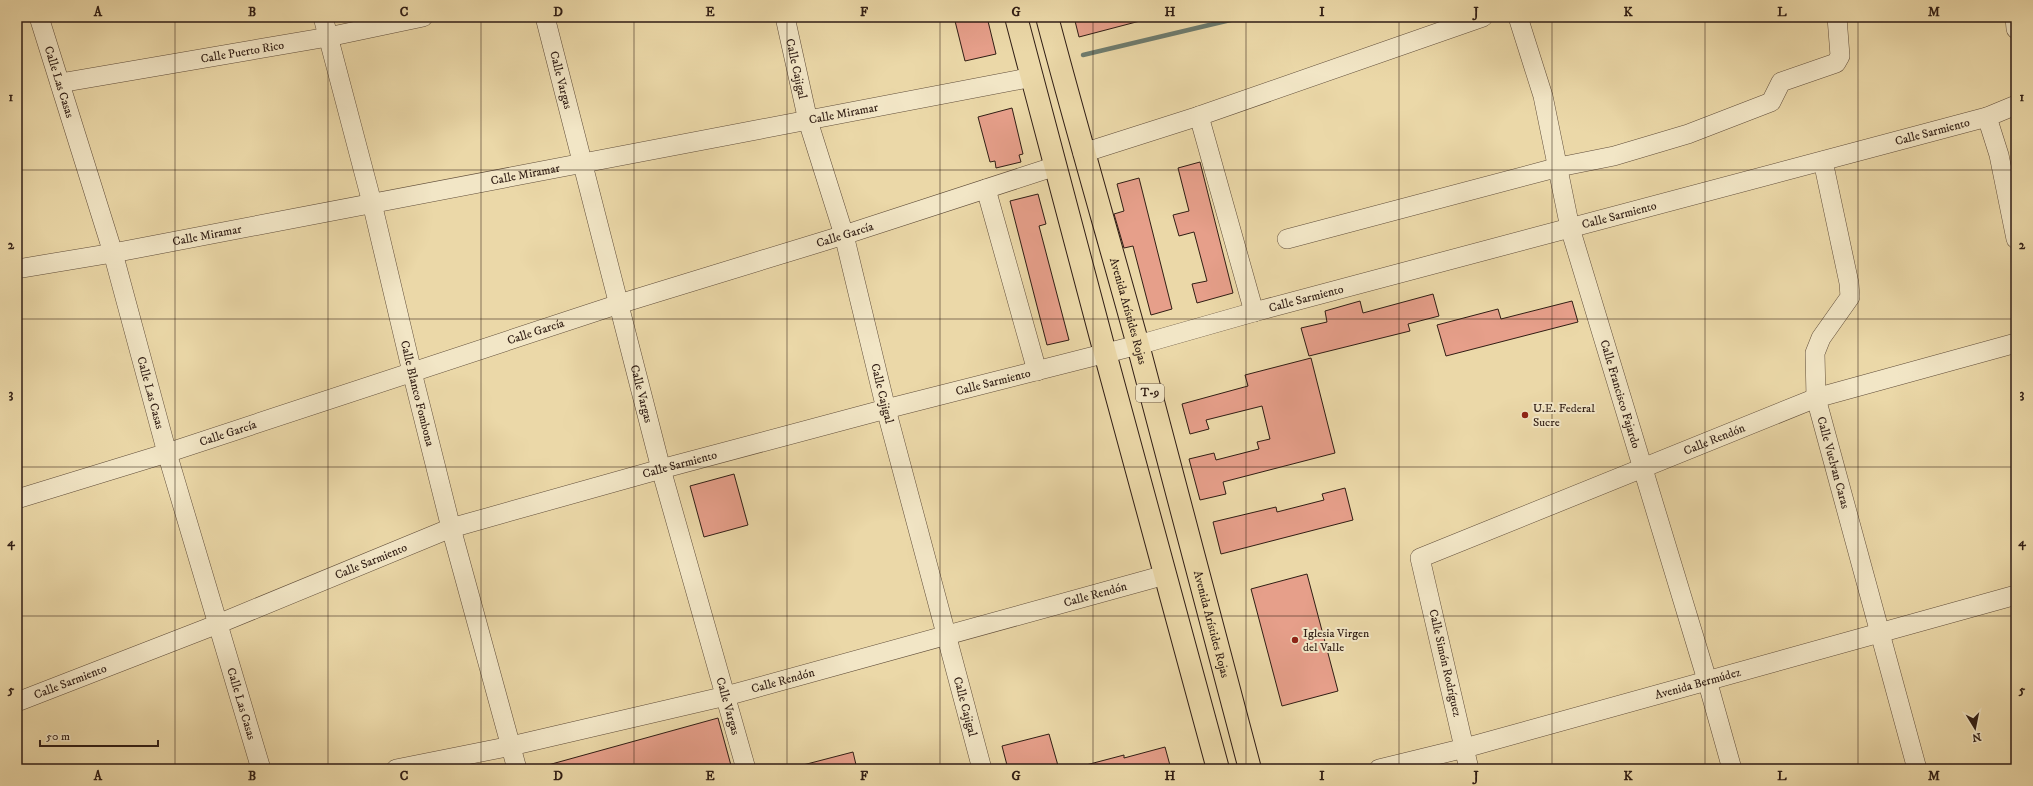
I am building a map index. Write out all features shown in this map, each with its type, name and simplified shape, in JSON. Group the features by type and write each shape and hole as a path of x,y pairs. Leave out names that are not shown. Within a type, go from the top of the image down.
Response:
{"main road":[{"name":"T-9","path":"1016,17 1105,353 1218,769"},
{"name":"Avenida Arístides Rojas","path":"1047,17 1083,154 1138,345 1250,769"}],"street":[{"name":"Calle Las Casas","path":"39,17 113,253 167,453 261,769"},
{"name":"Calle Blanco Fombona","path":"323,17 372,203 451,528 517,769"},
{"name":"Calle Puerto Rico","path":"60,83 328,36 423,17"},
{"name":"Calle Vargas","path":"545,17 661,469 746,769"},
{"name":"Calle Cajigal","path":"785,17 808,121 844,235 886,409 982,769"},
{"path":"1083,154 1199,116 1483,17"},
{"name":"Calle Francisco Fajardo","path":"1518,17 1543,96 1559,167 1570,228 1707,680 1732,769"},
{"path":"1287,239 1559,167 1614,156 1681,136 1771,102 1781,82 1836,63 1840,56 1837,17"},
{"path":"2015,17 2016,29"},
{"name":"Calle Miramar","path":"17,269 113,253 1033,77"},
{"name":"Calle Sarmiento","path":"17,702 218,624 451,528 661,469 886,409 1138,345 1254,312 1987,117 2016,106"},
{"path":"1199,116 1254,312"},
{"path":"1987,117 1998,155 2016,239"},
{"name":"Calle Vuelvan Caras","path":"1823,160 1849,283 1850,297 1821,338 1815,353 1816,398 1917,769"},
{"name":"Calle García","path":"17,499 167,453 619,304 844,235 1056,166"},
{"path":"986,189 1037,370"},
{"name":"Calle Rendón","path":"1420,558 1816,398 2016,343"},
{"name":"Calle Simón Rodríguez","path":"1420,558 1469,769"},
{"name":"Calle Rendón","path":"396,769 511,746 726,696 1165,575"},
{"name":"Avenida Bermúdez","path":"1380,769 1465,748 2016,595"}],"building":[{"path":"954,17 987,17 996,54 965,61"},
{"path":"1074,17 1139,17 1140,21 1079,37"},
{"path":"1012,108 1023,154 1019,155 1021,162 996,168 995,161 990,162 978,117"},
{"path":"1200,162 1233,293 1197,303 1192,284 1207,281 1194,232 1179,236 1173,215 1189,211 1178,168"},
{"path":"1139,178 1172,309 1151,315 1133,246 1124,248 1114,214 1124,211 1117,184"},
{"path":"1038,194 1046,224 1039,226 1069,340 1047,345 1010,201"},
{"path":"1433,294 1439,316 1408,324 1410,331 1309,356 1301,328 1327,322 1325,311 1360,301 1363,313"},
{"path":"1572,301 1578,322 1446,356 1437,325 1498,309 1501,319"},
{"path":"1311,358 1335,453 1223,482 1226,494 1200,500 1189,459 1214,453 1216,460 1259,449 1257,442 1270,439 1262,406 1206,420 1209,429 1190,434 1182,404 1248,386 1245,375"},
{"path":"734,474 748,525 704,537 690,486"},
{"path":"1345,488 1353,520 1221,554 1213,522 1276,507 1277,512 1324,500 1322,494"},
{"name":"Iglesia Virgen del Valle","path":"1307,574 1338,691 1282,706 1251,589"},
{"path":"718,718 732,769 549,769 548,765"},
{"path":"1049,734 1059,769 1008,769 1002,746"},
{"path":"1165,747 1171,769 1087,769 1086,765 1124,755 1124,758"},
{"path":"853,752 857,769 803,769 803,765"}],"waterway":[{"path":"1083,55 1243,17"}],"place":[{"name":"U.E. Federal Sucre","path":"1525,415"},
{"name":"Iglesia Virgen del Valle","path":"1295,640"}]}
